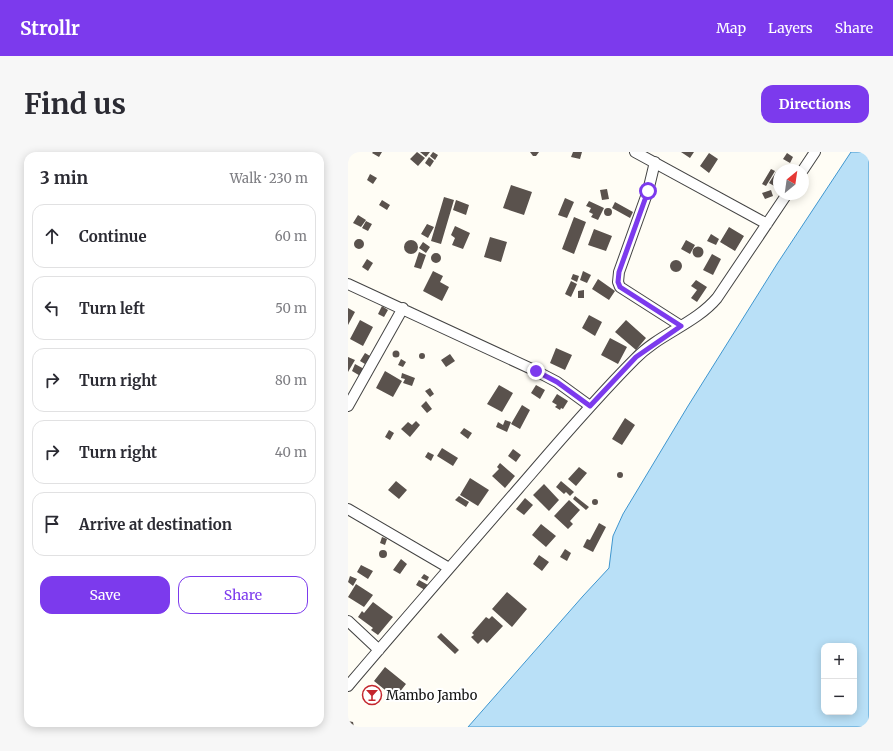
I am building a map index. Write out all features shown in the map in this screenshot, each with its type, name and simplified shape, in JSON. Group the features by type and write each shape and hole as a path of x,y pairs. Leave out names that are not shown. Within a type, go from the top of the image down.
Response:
{"street":[{"path":"635,152 767,224"},
{"path":"807,164 815,152"},
{"path":"655,162 648,191 619,272 618,282 620,287 681,326"},
{"path":"348,686 590,406 636,357 709,308 783,200"},
{"path":"348,284 403,308 536,371 557,382 590,406"},
{"path":"348,406 403,308"},
{"path":"348,509 449,568"},
{"path":"348,621 379,650"}],"water":[{"path":"851,152 869,152 869,727 468,727 609,568 613,536 623,514 688,406 777,264"}],"building":[{"path":"382,152 379,157 372,153"},
{"path":"417,152 425,158 418,166 410,159"},
{"path":"420,152 430,152 426,157"},
{"path":"433,152 438,155 435,160 430,156"},
{"path":"530,152 539,152 536,156 533,156"},
{"path":"573,152 582,152 580,159 571,157"},
{"path":"681,152 694,152 690,158"},
{"path":"709,153 718,159 709,173 700,166"},
{"path":"787,153 793,157 790,163 783,159"},
{"path":"429,157 434,161 430,167 425,163"},
{"path":"771,169 773,170 773,174 766,186 762,184"},
{"path":"370,174 377,178 373,184 367,180"},
{"path":"773,177 773,185 769,183"},
{"path":"511,185 532,192 524,215 503,208"},
{"path":"607,189 609,199 602,200 600,190"},
{"path":"771,190 773,196 765,199 762,193"},
{"path":"444,197 454,200 441,244 431,241"},
{"path":"565,198 574,202 567,218 558,215"},
{"path":"382,200 390,205 387,210 379,205"},
{"path":"456,200 469,205 466,215 453,210"},
{"path":"589,201 604,208 598,220 591,217 593,214 589,212 591,208 586,206"},
{"path":"615,202 633,212 630,218 612,208"},
{"path":"608,208 611,209 611,215 608,216 605,215 604,212 605,209"},
{"path":"358,215 366,220 361,227 353,223"},
{"path":"574,217 586,222 574,254 562,249"},
{"path":"366,221 372,224 368,231 362,228"},
{"path":"427,224 434,227 428,238 421,234"},
{"path":"455,226 470,233 463,249 452,245 455,238 451,235"},
{"path":"729,227 744,236 735,251 720,242"},
{"path":"594,229 612,236 606,251 588,245"},
{"path":"711,234 719,239 716,245 707,241"},
{"path":"490,237 507,242 501,262 484,257"},
{"path":"357,239 361,239 363,240 363,248 357,249 354,246 354,242"},
{"path":"408,240 414,240 418,244 418,250 414,254 408,254 404,250 404,244"},
{"path":"686,240 695,245 690,254 681,249"},
{"path":"423,242 430,247 426,253 419,248"},
{"path":"696,247 700,247 702,248 702,256 696,257 693,254 693,250"},
{"path":"419,252 426,255 421,269 414,267"},
{"path":"436,253 441,258 436,263 431,258"},
{"path":"712,254 721,259 713,275 703,270"},
{"path":"367,259 373,263 368,271 362,267"},
{"path":"676,260 680,262 682,266 680,270 676,272 672,270 670,266 672,262"},
{"path":"433,271 443,276 440,282 449,287 442,301 423,291"},
{"path":"583,271 591,275 587,283 580,280"},
{"path":"573,274 579,276 577,282 571,279"},
{"path":"598,279 615,291 609,300 592,289"},
{"path":"696,280 707,287 697,302 691,298 697,290 691,286"},
{"path":"571,281 577,284 571,297 565,294"},
{"path":"584,290 584,298 578,298 578,291"},
{"path":"382,306 388,310 384,317 378,314"},
{"path":"348,308 355,312 348,325"},
{"path":"589,315 602,322 595,336 582,328"},
{"path":"360,320 373,327 363,346 350,339"},
{"path":"626,320 646,338 636,350 615,332"},
{"path":"610,338 627,347 618,364 601,355"},
{"path":"556,348 572,355 565,370 550,363"},
{"path":"396,351 399,354 396,357 393,354"},
{"path":"365,353 370,356 365,364 360,361"},
{"path":"422,353 425,356 422,359 419,356"},
{"path":"450,354 455,361 446,367 441,360"},
{"path":"348,357 355,360 348,372"},
{"path":"401,359 406,362 403,367 398,365"},
{"path":"355,364 366,370 362,377 352,371"},
{"path":"385,371 402,381 393,397 376,388"},
{"path":"402,373 415,378 412,386 403,383 405,379 401,378"},
{"path":"499,385 513,393 502,412 487,404"},
{"path":"536,385 545,390 540,399 531,393"},
{"path":"430,388 434,394 430,397 425,391"},
{"path":"557,394 568,401 563,409 561,408 560,410 555,407 557,405 552,402"},
{"path":"426,401 432,409 427,413 421,406"},
{"path":"522,405 530,410 520,429 511,424"},
{"path":"625,418 635,425 622,445 612,439"},
{"path":"505,420 511,422 507,432 496,427 498,422 503,425"},
{"path":"416,421 420,425 410,437 401,429 408,422 412,425"},
{"path":"464,428 472,433 468,439 460,433"},
{"path":"389,430 394,433 390,440 385,437"},
{"path":"442,448 458,458 453,466 437,456"},
{"path":"513,449 521,455 516,462 508,456"},
{"path":"428,452 434,455 431,461 425,457"},
{"path":"500,463 515,476 505,488 492,476 499,469 497,467"},
{"path":"579,467 587,473 576,486 568,479"},
{"path":"620,472 623,475 620,478 617,475"},
{"path":"470,478 489,490 478,506 460,495"},
{"path":"396,481 407,490 399,499 388,490"},
{"path":"561,481 574,492 570,496 566,492 564,494 556,487"},
{"path":"544,484 559,500 549,511 533,495"},
{"path":"459,496 469,502 466,507 455,500"},
{"path":"575,496 589,507 586,510 573,499"},
{"path":"525,498 533,505 524,515 516,509"},
{"path":"595,499 598,502 595,505 592,502"},
{"path":"569,500 580,510 570,521 573,524 568,529 554,516"},
{"path":"599,523 606,527 593,552 583,547 587,539 590,540"},
{"path":"541,524 556,536 546,547 532,535"},
{"path":"382,537 387,539 385,545 380,543"},
{"path":"565,549 571,553 567,561 560,557"},
{"path":"383,550 386,551 386,557 383,558 380,557 379,554 380,551"},
{"path":"539,555 549,562 542,571 533,564"},
{"path":"401,559 407,564 400,574 393,570"},
{"path":"361,565 373,571 368,579 357,572"},
{"path":"424,574 429,577 427,581 421,578"},
{"path":"350,576 357,579 353,586 348,582"},
{"path":"419,580 428,585 425,590 416,585"},
{"path":"356,584 373,595 364,607 348,597"},
{"path":"507,592 527,609 512,627 492,609"},
{"path":"373,602 393,617 378,635 371,630 373,628 358,617 362,611 364,613"},
{"path":"492,616 503,626 487,643 483,639 478,644 471,637 474,635 472,633 486,617 489,619"},
{"path":"441,633 459,650 455,654 437,637"},
{"path":"385,667 406,684 395,698 374,681"},
{"path":"348,721 353,722 354,727 348,727"}],"place":[{"name":"Mambo Jambo","path":"372,695"}],"route":[{"path":"536,371 557,382 590,406 636,357 681,326 620,287 618,282 619,272 648,191"}]}
